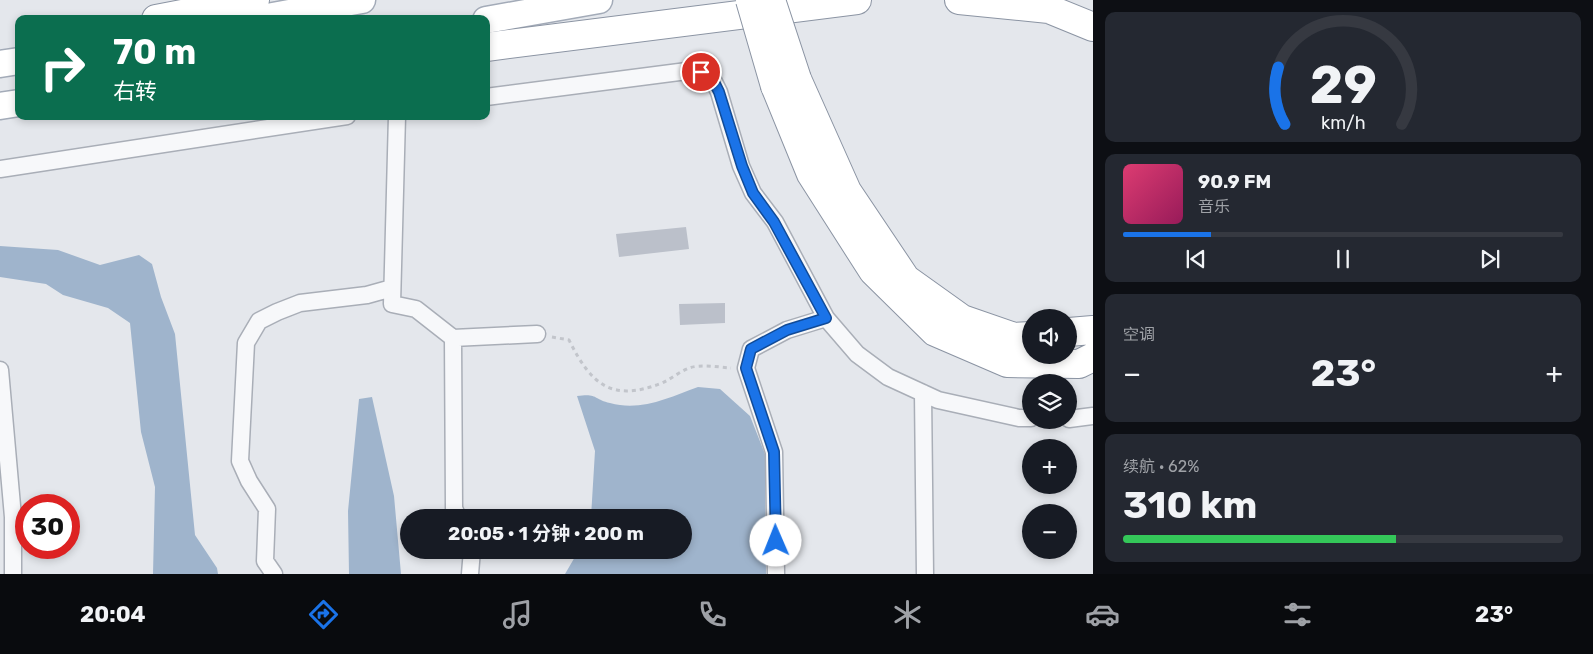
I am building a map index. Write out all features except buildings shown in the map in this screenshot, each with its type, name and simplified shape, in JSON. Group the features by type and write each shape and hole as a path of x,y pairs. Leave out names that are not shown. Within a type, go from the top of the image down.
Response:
{"highway":[{"path":"177,15 254,0"},
{"path":"750,0 786,83 847,191 906,279 962,319 1014,338 1022,337"},
{"path":"771,0 786,83 811,174 873,271 935,332 1007,363 1079,364 1093,358"},
{"path":"490,46 857,0"},
{"path":"959,0 1049,9 1093,27"},
{"path":"1077,331 1093,330"}],"main road":[{"path":"278,15 362,0"},
{"path":"490,19 599,0"},
{"path":"0,64 15,62"},
{"path":"0,106 15,104"}],"street":[{"path":"490,96 687,71 701,72 713,80 719,92 742,166 753,193 774,222 826,318 857,354 888,377 938,400 1022,418"},
{"path":"0,169 321,120"},
{"path":"397,120 392,304 416,309 453,338 537,334"},
{"path":"274,574 266,561 267,508 249,481 240,461 246,344 259,321 300,303 367,295 392,288"},
{"path":"776,574 774,452 746,368 751,349 787,330 826,318"},
{"path":"453,338 454,509"},
{"path":"0,370 5,494 13,574"},
{"path":"923,393 925,574"},
{"path":"1077,417 1093,416"},
{"path":"470,574 471,559"}],"path":[{"path":"537,334 569,340 582,366 597,382 623,392 661,383 690,367 746,368"}],"water":[{"path":"0,246 58,250 100,265 139,255 152,264 161,297 175,334 195,535 217,568 218,574 153,574 155,487 141,432 130,323 108,308 63,295 46,284 0,277"},
{"path":"698,387 720,389 750,416 765,454 766,574 565,574 574,559 692,559 692,509 591,509 595,451 577,396 592,396 610,403 633,406 666,399"},
{"path":"372,397 394,496 401,574 349,574 348,511 359,399"}],"route":[{"path":"701,72 713,80 719,92 742,166 753,193 774,222 826,318 787,330 751,349 746,368 774,452 776,541"}]}
